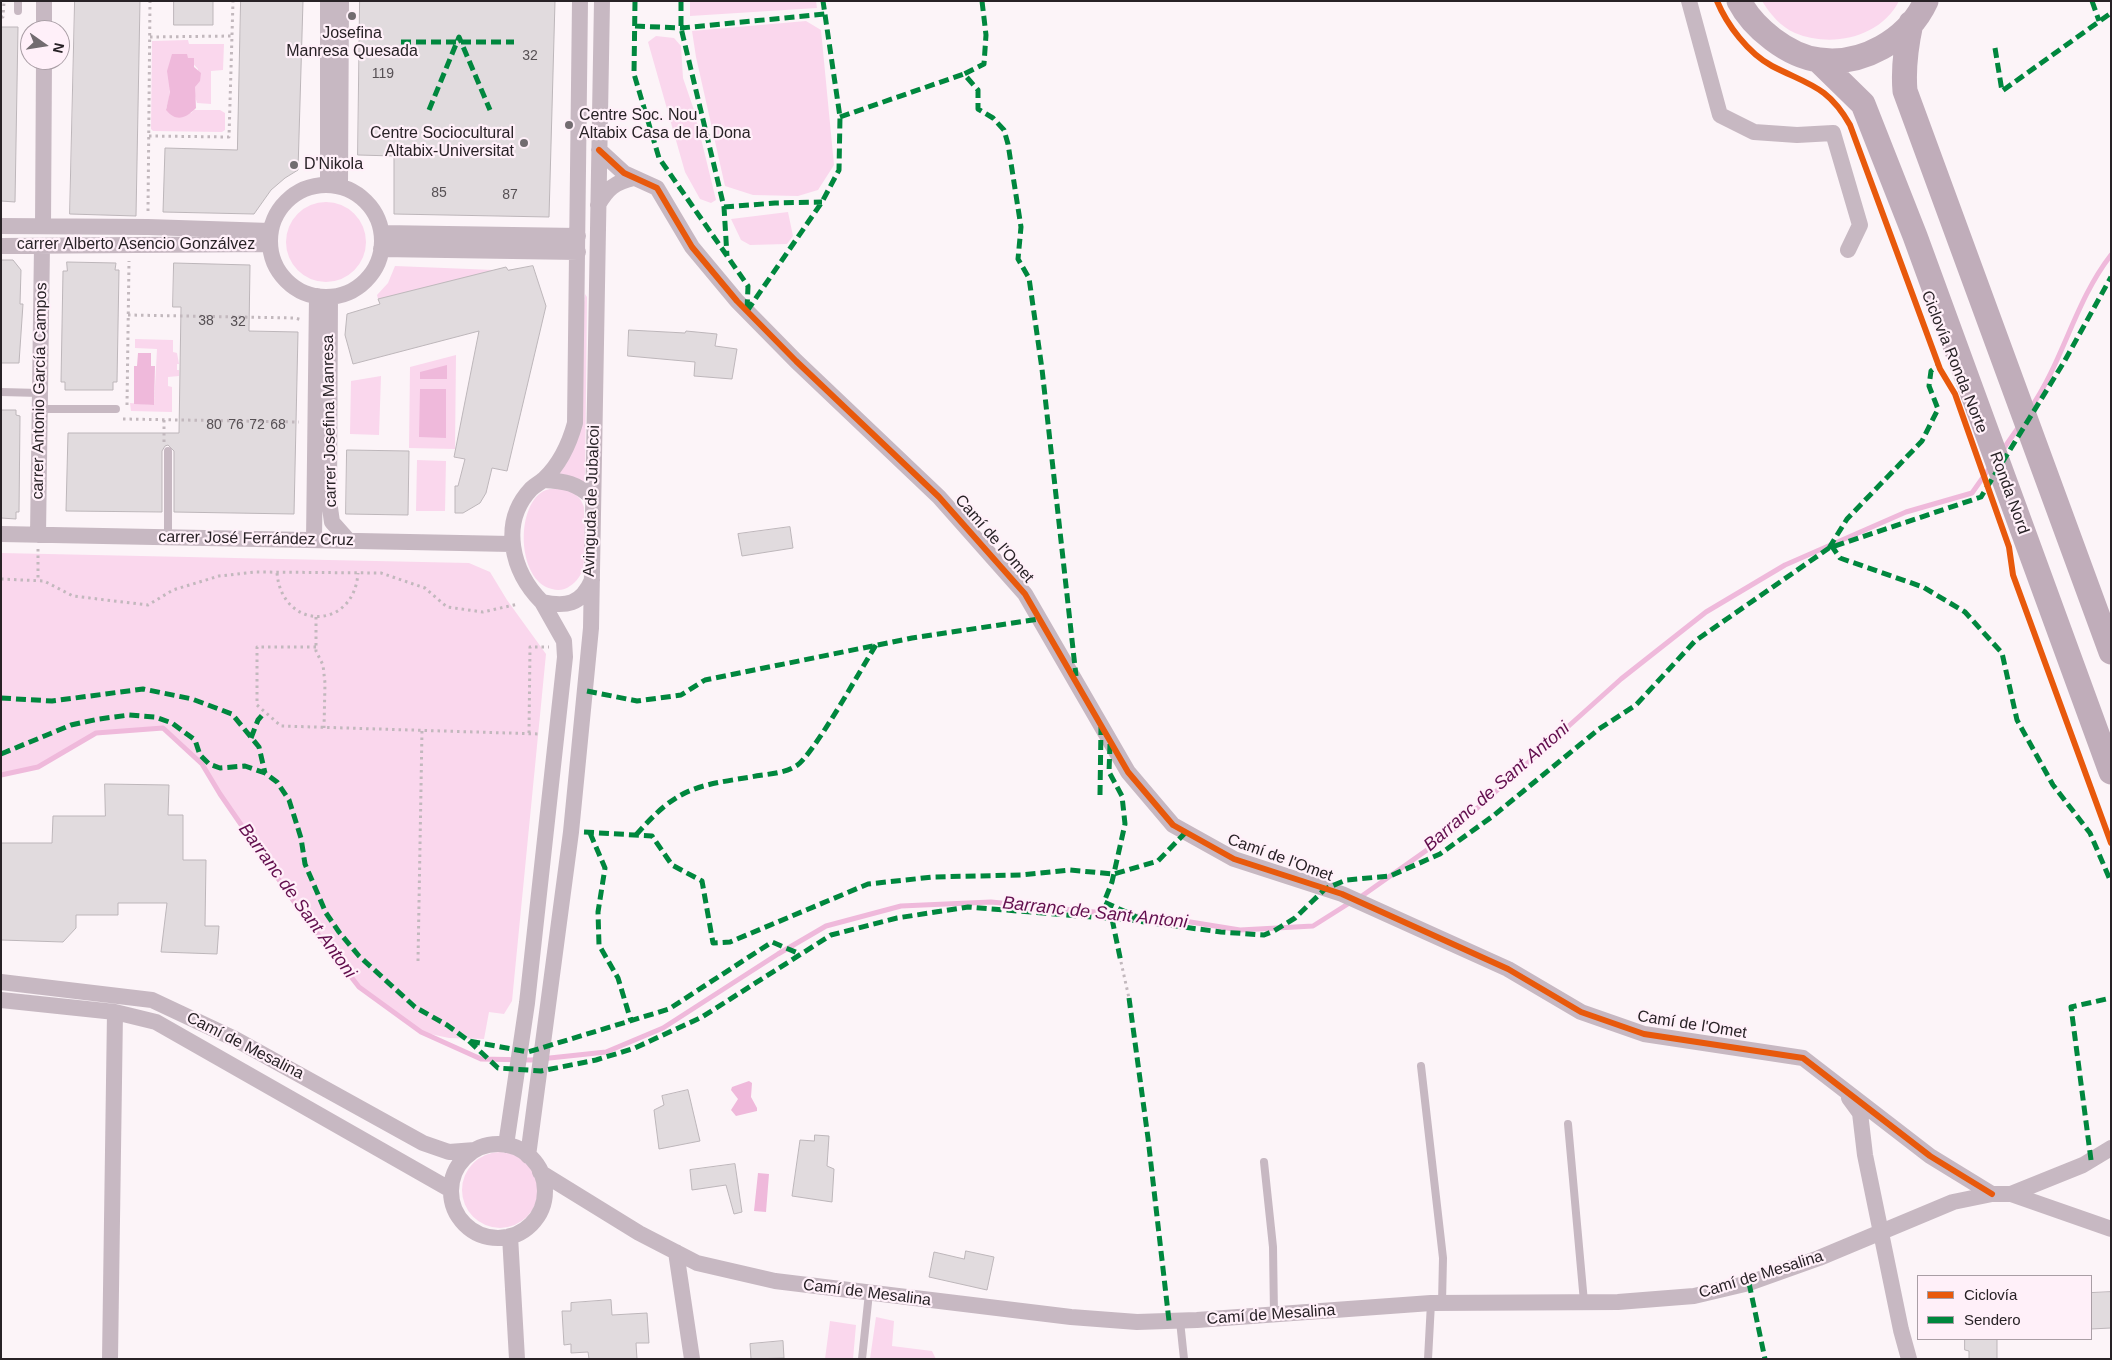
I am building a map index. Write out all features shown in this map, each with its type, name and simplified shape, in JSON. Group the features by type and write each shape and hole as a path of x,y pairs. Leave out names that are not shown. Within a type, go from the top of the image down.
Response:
{"main road":[{"path":"1739,1 1747,16 1760,29 1786,48 1818,60 1842,60 1884,47 1903,33 1922,11 1926,1"},
{"path":"1911,23 1906,44 1903,72 1905,91 2111,652"},
{"name":"Ronda Nord","path":"1818,60 1863,104 1965,373 2111,772"}],"street":[{"path":"44,1 44,20"},
{"path":"328,1 334,185"},
{"path":"334,185 341,1"},
{"name":"Avinguda de Jubalcoi","path":"580,1 575,423 570,441 559,463 524,498 515,519 511,544 517,564 530,587 542,602 561,605 578,600 587,591 592,580 602,1"},
{"path":"1689,1 1720,115 1754,132 1797,135 1833,133 1860,225 1848,250"},
{"path":"43,226 44,70"},
{"name":"Camí de l'Omet","path":"599,150 624,173 657,188 692,247 737,301 796,361 939,497 1025,594 1128,772 1173,825 1234,859 1342,894 1508,969 1580,1012 1644,1034 1803,1058 1930,1156 1992,1194"},
{"path":"598,205 607,190 620,181 634,178"},
{"path":"334,185 361,196 371,207 378,218 382,242 373,272 364,282 353,290 324,297 293,287 284,278 272,257 270,238 280,209 296,193 312,186 334,185"},
{"name":"carrer Alberto Asencio Gonzálvez","path":"1,226 148,227 270,238"},
{"path":"382,242 578,236"},
{"name":"carrer Alberto Asencio Gonzálvez","path":"1,246 270,238"},
{"path":"382,242 578,252"},
{"name":"carrer Antonio García Campos","path":"38,540 42,246"},
{"name":"carrer Josefina Manresa","path":"314,540 314,500 324,297"},
{"name":"carrer Josefina Manresa","path":"324,297 329,501 332,522 348,540"},
{"path":"543,480 564,481 581,487 593,498"},
{"path":"288,540 301,528 314,500"},
{"name":"carrer José Ferrández Cruz","path":"1,534 38,540 168,538 511,544"},
{"path":"528,1156 571,832 592,628 592,580"},
{"path":"506,1145 527,1003 566,657 564,641 542,602"},
{"name":"Camí de Mesalina","path":"1,982 152,1000 235,1039 423,1143 449,1152 475,1150"},
{"path":"1,1000 115,1012 156,1022 451,1190"},
{"path":"110,1359 115,1012"},
{"name":"Camí de l'Omet","path":"1838,1084 1860,1113 1865,1155 1901,1330 1909,1359"},
{"path":"490,1145 506,1145 521,1150 540,1172 544,1186 543,1201 538,1215 529,1226 510,1236 488,1237 473,1231 461,1220 453,1206 451,1190 454,1174 462,1160 475,1150 490,1145"},
{"path":"2011,1194 2083,1165 2111,1148"},
{"name":"Camí de Mesalina","path":"540,1172 639,1234 697,1263 775,1281 1071,1317 1137,1322 1180,1321 1436,1303 1584,1302 1694,1296 1724,1290 1819,1258 1953,1202 1992,1194 2011,1194"},
{"path":"2011,1194 2111,1229"},
{"path":"510,1236 517,1359"},
{"path":"676,1252 692,1359"}],"lane":[{"path":"18,1 18,11"},
{"path":"1,392 40,401 116,409"},
{"path":"168,451 168,538"},
{"path":"1421,1066 1443,1258 1428,1359"},
{"path":"1568,1124 1584,1302"},
{"path":"1264,1162 1273,1247 1274,1315"},
{"path":"862,1359 869,1293"},
{"path":"1180,1321 1184,1359"}],"path":[{"path":"1,17 4,17 4,1"},
{"path":"149,136 230,137 233,1"},
{"path":"150,37 232,36"},
{"path":"127,420 129,255"},
{"path":"128,315 295,318 303,320"},
{"path":"117,419 302,422"},
{"path":"38,540 38,581"},
{"path":"277,573 278,586 283,598 291,607 305,615 316,617 333,614 346,606 353,596 358,573"},
{"path":"1,579 44,581 73,596 148,604 173,590 219,576 277,573 381,573 426,588 447,607 483,612 518,604"},
{"path":"316,617 316,648 323,665 325,682 324,728"},
{"path":"316,648 257,646 257,704 281,726 545,734"},
{"path":"529,733 530,647 550,647"},
{"path":"418,961 422,730"},
{"path":"1122,962 1129,998"}],"shaded area":[{"path":"690,1 816,1 817,8 690,16"},
{"path":"1762,1 1899,1 1891,14 1880,24 1867,31 1839,39 1824,40 1795,33 1785,27 1776,20"},
{"path":"806,21 821,30 834,165 818,190 798,196 753,195 725,186 696,57 692,31"},
{"path":"656,36 674,38 681,46 683,78 694,110 716,200 711,203 700,199 685,172 648,42"},
{"path":"188,40 189,44 224,44 223,70 211,71 211,104 197,103 194,93 198,69 188,58 177,54 169,67 170,92 166,109 191,113 194,110 220,110 225,113 225,130 222,132 153,131 151,129 152,41"},
{"path":"172,54 187,54 188,58 194,58 194,67 201,73 200,81 195,87 196,108 181,118 173,116 166,110 170,92 167,71"},
{"path":"318,202 334,202 355,213 366,234 366,250 355,271 334,282 318,282 304,276 292,264 286,250 286,234 292,220 304,208"},
{"path":"788,212 793,236 787,244 750,245 741,240 731,219"},
{"path":"395,266 494,270 378,299 377,295 388,283"},
{"path":"585,294 587,297 585,482 558,474 566,464"},
{"path":"135,339 173,340 173,352 177,353 179,364 177,364 177,370 179,370 179,376 168,377 168,386 172,387 172,412 131,411 130,403 154,405 157,349 135,348"},
{"path":"138,353 151,353 151,366 155,366 154,405 134,404 134,366 137,366"},
{"path":"456,355 455,449 409,448 410,367"},
{"path":"447,365 447,379 420,379 420,372"},
{"path":"381,376 379,435 350,434 351,381"},
{"path":"420,389 446,389 446,438 419,437"},
{"path":"417,460 446,461 445,511 416,511"},
{"path":"548,489 562,489 576,495 584,507 585,553 583,568 578,579 568,587 557,590 540,583 532,572 526,557 524,541 525,524 529,509 536,497"},
{"path":"1,553 469,563 490,572 507,600 546,654 512,1001 504,1014 489,1012 484,1039 449,1038 421,1032 359,987 306,919 220,794 202,764 163,728 96,733 38,767 1,775"},
{"path":"749,1081 752,1083 751,1097 757,1111 736,1116 731,1110 738,1099 731,1090 732,1087"},
{"path":"500,1152 514,1155 527,1163 535,1176 538,1190 535,1204 527,1217 514,1225 500,1228 486,1225 473,1217 465,1204 462,1190 465,1176 473,1163 486,1155"},
{"path":"758,1173 769,1174 766,1212 754,1211"},
{"path":"876,1317 894,1321 892,1346 932,1351 936,1359 870,1359"},
{"path":"830,1321 856,1325 853,1359 825,1359"}],"building":[{"path":"75,1 140,1 136,216 70,214"},
{"path":"174,1 213,1 213,25 174,25"},
{"path":"241,1 303,1 298,170 271,190 254,214 163,212 165,148 237,150"},
{"path":"360,1 555,1 549,217 394,214 394,156 358,155"},
{"path":"1,27 18,27 15,202 1,201"},
{"path":"1,260 13,260 21,270 20,304 23,304 19,363 1,363"},
{"path":"67,262 116,263 115,270 119,270 117,382 113,382 113,390 65,390 65,382 61,382 63,271 67,271"},
{"path":"174,263 250,265 249,331 298,332 294,514 174,512 174,451 168,445 162,451 162,512 66,511 68,433 179,433 181,307 173,307"},
{"path":"533,266 546,306 507,471 492,468 486,493 480,503 463,513 455,513 455,486 458,486 465,459 454,457 479,331 353,364 345,335 347,314 380,304 378,299 506,267 508,270"},
{"path":"629,330 685,333 686,331 717,334 715,346 737,349 732,379 694,376 695,362 628,356"},
{"path":"1,410 16,410 16,415 20,416 19,512 16,512 16,519 1,518"},
{"path":"347,450 409,451 408,515 346,514"},
{"path":"790,527 793,548 742,556 738,534"},
{"path":"105,784 169,785 168,815 183,815 183,860 206,860 205,926 219,926 217,954 161,952 167,903 118,903 118,915 76,915 76,928 63,942 1,940 1,843 52,843 53,816 105,816"},
{"path":"688,1090 700,1141 659,1149 654,1110 664,1105 662,1096"},
{"path":"815,1135 829,1136 827,1166 834,1169 832,1202 792,1196 800,1140 814,1141"},
{"path":"735,1164 742,1212 734,1214 726,1185 692,1190 690,1170"},
{"path":"966,1251 994,1257 987,1290 929,1277 934,1252 964,1259"},
{"path":"2111,1292 2111,1328 2092,1329 2092,1293"},
{"path":"611,1300 612,1315 647,1313 649,1343 636,1343 637,1359 589,1359 588,1352 571,1353 571,1344 564,1345 562,1311 571,1311 571,1303"},
{"path":"1965,1340 1997,1340 1997,1359 1969,1359 1969,1351 1965,1350"},
{"path":"783,1341 784,1358 751,1359 750,1344"}],"waterway":[{"name":"Barranc de Sant Antoni","path":"2030,409 2052,372 2088,292 2111,255"},
{"name":"Barranc de Sant Antoni","path":"2002,451 2020,425"},
{"name":"Barranc de Sant Antoni","path":"1359,898 1444,838 1621,679 1706,612 1785,565 1906,512 1972,493 1991,466"},
{"name":"Barranc de Sant Antoni","path":"1,775 38,767 96,733 163,728 202,764 220,794 306,919 359,987 421,1032 481,1059 531,1060 606,1052 663,1028 778,954 826,926 901,906 991,902 1178,920 1240,930 1313,926 1351,902"}],"marked path":[{"path":"635,1 634,74 659,158 748,286 747,311"},
{"path":"681,1 681,28 724,207 727,256"},
{"path":"747,311 822,202 839,170 840,117 823,1"},
{"path":"982,1 986,35 984,64 964,74 978,90 978,109 993,118 1004,130 1008,144 1021,227 1018,259 1029,278 1042,369 1076,676"},
{"path":"2092,1 2099,21"},
{"path":"1995,48 2002,91 2111,13"},
{"path":"635,26 681,28 825,14"},
{"path":"429,110 459,37 490,110"},
{"path":"401,42 514,42"},
{"path":"840,117 964,74"},
{"path":"724,207 822,202"},
{"path":"469,1041 498,1068 541,1071 596,1060 635,1048 702,1017 831,935 897,918 968,907 1130,920 1221,932 1264,935 1295,918 1325,889 1346,880 1390,876 1440,854 1493,816 1599,729 1636,705 1695,641 1829,548 1981,497 2064,362 2111,277"},
{"path":"1829,548 1847,519 1922,441 1938,409 1929,386 1931,371 1939,365"},
{"path":"1831,545 1840,558 1923,587 1965,612 2002,653 2017,720 2053,785 2090,833 2111,882"},
{"path":"587,691 637,701 681,695 705,680 912,638 1039,619"},
{"path":"636,835 663,808 687,792 714,783 780,772 796,766 814,746 876,645"},
{"path":"1,698 52,701 143,689 192,699 232,714 259,747 265,773"},
{"path":"251,738 258,720 265,712"},
{"path":"1,754 71,725 129,715 155,717 172,723 195,740 200,755 209,764 220,768 245,766 265,773 277,782 289,800 301,838 305,864 326,913 339,932 359,956 415,1007 447,1025 469,1041 528,1052 669,1009 772,942 800,954"},
{"path":"1100,795 1101,727"},
{"path":"1110,744 1109,772 1122,796 1125,824 1112,882 1104,902 1139,918"},
{"path":"584,832 652,836 672,865 702,881 713,943 730,942 868,884 933,877 1021,875 1070,870 1114,874 1158,861 1186,832"},
{"path":"590,833 605,868 598,912 599,945 618,978 631,1021"},
{"path":"1112,919 1121,962"},
{"path":"1129,998 1148,1138 1169,1321"},
{"path":"2091,1160 2071,1007 2111,998"},
{"path":"1749,1283 1765,1359"}],"cycle path":[{"name":"Ciclovía Ronda Norte","path":"1717,1 1732,29 1755,54 1772,66 1817,88 1834,102 1850,125 1940,369 1955,394 2009,547 2013,575 2111,843"},
{"path":"599,150 624,173 657,188 692,247 737,301 796,361 939,497 1025,594 1128,772 1173,825 1234,859 1342,894 1508,969 1581,1012 1644,1034 1803,1058 1930,1156 1992,1194"}],"place":[{"name":"Josefina Manresa Quesada","path":"352,16"},
{"name":"Centre Soc. Nou Altabix Casa de la Dona","path":"569,125"},
{"name":"Centre Sociocultural Altabix-Universitat","path":"524,143"},
{"name":"D'Nikola","path":"294,165"}]}
